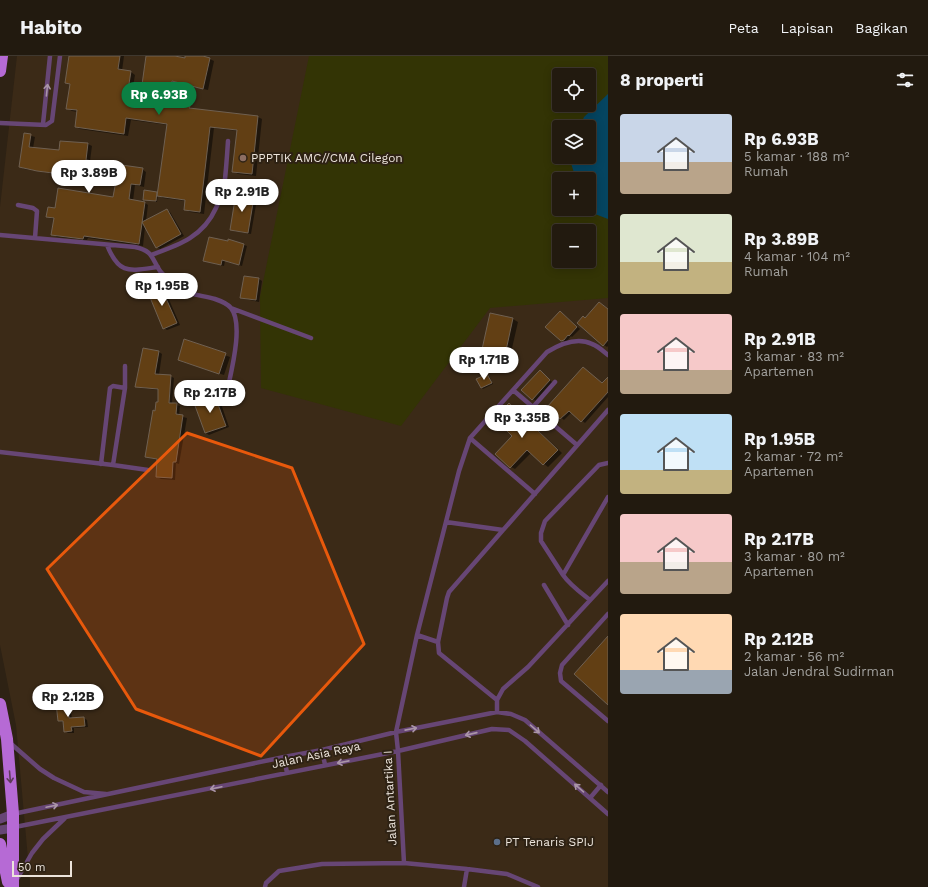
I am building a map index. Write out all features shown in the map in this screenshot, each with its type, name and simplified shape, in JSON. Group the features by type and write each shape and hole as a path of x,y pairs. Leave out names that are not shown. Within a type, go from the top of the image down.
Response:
{"highway":[{"path":"0,71 2,56"},
{"path":"0,704 13,814 13,887"},
{"path":"0,849 9,887"}],"street":[{"name":"Jalan Asia Raya","path":"0,819 13,814"},
{"name":"Jalan Asia Raya","path":"0,830 13,828"}],"lane":[{"path":"43,124 50,56"},
{"path":"0,123 48,124 52,121 60,56"},
{"path":"151,255 178,246 194,236 213,216 224,189 228,141"},
{"path":"18,206 33,208 37,211 35,238"},
{"path":"0,235 107,244 145,249 151,255 161,272 185,292 214,299 232,308 311,338"},
{"path":"107,244 112,258 120,266 127,270 158,267"},
{"path":"227,392 238,332 232,308"},
{"path":"535,494 470,438 547,352 558,346 581,341 592,343 608,354"},
{"path":"113,465 124,388 125,366"},
{"path":"533,407 555,382"},
{"path":"101,464 110,388 116,385 124,388"},
{"path":"513,390 577,445"},
{"path":"497,700 438,653 438,642 449,592 608,410"},
{"name":"Jalan Antartika I","path":"404,863 396,732 417,635 459,471 470,438"},
{"path":"0,452 148,470"},
{"path":"590,600 568,582 541,541 541,533 545,521 599,465 608,463"},
{"path":"563,575 608,496"},
{"path":"446,522 503,530"},
{"path":"497,712 497,700 503,689 528,667 608,581"},
{"path":"544,585 568,624"},
{"path":"608,614 562,666 560,673 561,680 608,721"},
{"path":"417,635 438,642"},
{"name":"Jalan Asia Raya","path":"13,814 322,750 396,732 497,712 511,714 525,720 608,792"},
{"name":"Jalan Asia Raya","path":"13,828 287,773 492,729 509,730 525,741 608,814"},
{"path":"4,736 40,769 54,778 84,792 112,794"},
{"path":"322,750 325,765"},
{"path":"284,757 287,773"},
{"path":"590,798 601,786"},
{"path":"13,887 32,853 43,839 65,818"},
{"path":"265,887 266,883 279,871 322,864 404,863 507,874 538,887"},
{"path":"464,887 467,869"}],"highlighted area":[{"path":"187,433 292,468 364,644 261,756 136,709 47,569"}],"shaded area":[{"path":"17,56 608,56 608,887 30,887 16,725 0,645 0,207"},
{"path":"309,56 608,56 608,298 490,308 401,426 261,388 260,297"}],"water":[{"path":"608,94 608,219 596,214 596,172 574,172 571,164 596,164 596,120 583,120 589,112 596,112 596,106"}],"building":[{"path":"69,56 120,56 118,69 131,71 127,97 140,99 146,56 175,56 185,58 185,56 203,56 210,58 203,89 172,81 168,103 190,106 189,108 258,116 252,174 232,172 237,130 210,127 200,212 184,210 185,200 157,196 167,124 126,118 124,134 75,127 77,110 66,109 70,84 65,83"},
{"path":"24,133 31,134 29,147 59,150 60,141 88,143 86,160 143,168 140,185 131,184 129,199 145,202 139,244 84,236 83,239 51,235 54,218 46,217 48,207 55,208 58,188 113,197 116,181 37,171 19,167"},
{"path":"144,190 157,192 156,201 143,200"},
{"path":"236,193 254,197 248,233 230,230"},
{"path":"167,209 181,234 156,248 142,222"},
{"path":"209,237 228,241 228,239 244,244 239,265 222,260 221,265 203,261"},
{"path":"244,276 259,278 256,300 240,298"},
{"path":"160,285 177,323 163,329 147,290"},
{"path":"599,302 608,309 608,340 603,346 577,323 583,316 585,318"},
{"path":"560,311 577,327 569,336 568,335 561,341 545,327"},
{"path":"490,313 513,318 502,369 479,363"},
{"path":"184,339 226,353 219,374 178,360"},
{"path":"143,348 159,351 155,374 171,375 169,403 177,403 176,414 183,415 176,462 173,462 172,478 156,477 157,459 145,457 153,410 155,411 156,402 158,402 158,389 135,387"},
{"path":"583,367 602,383 608,377 608,392 581,422 569,411 560,419 547,407"},
{"path":"540,370 550,380 532,400 521,390"},
{"path":"487,374 492,383 481,388 476,379"},
{"path":"215,396 226,426 205,433 194,403"},
{"path":"509,403 558,450 543,465 527,450 510,468 495,454 512,436 494,418"},
{"path":"608,636 608,705 574,674"},
{"path":"67,702 69,718 84,717 85,726 71,727 72,731 64,732 63,721 58,721 56,703"}],"place":[{"name":"PPPTIK AMC//CMA Cilegon","path":"243,158"},
{"name":"PT Tenaris SPIJ","path":"497,842"}]}
